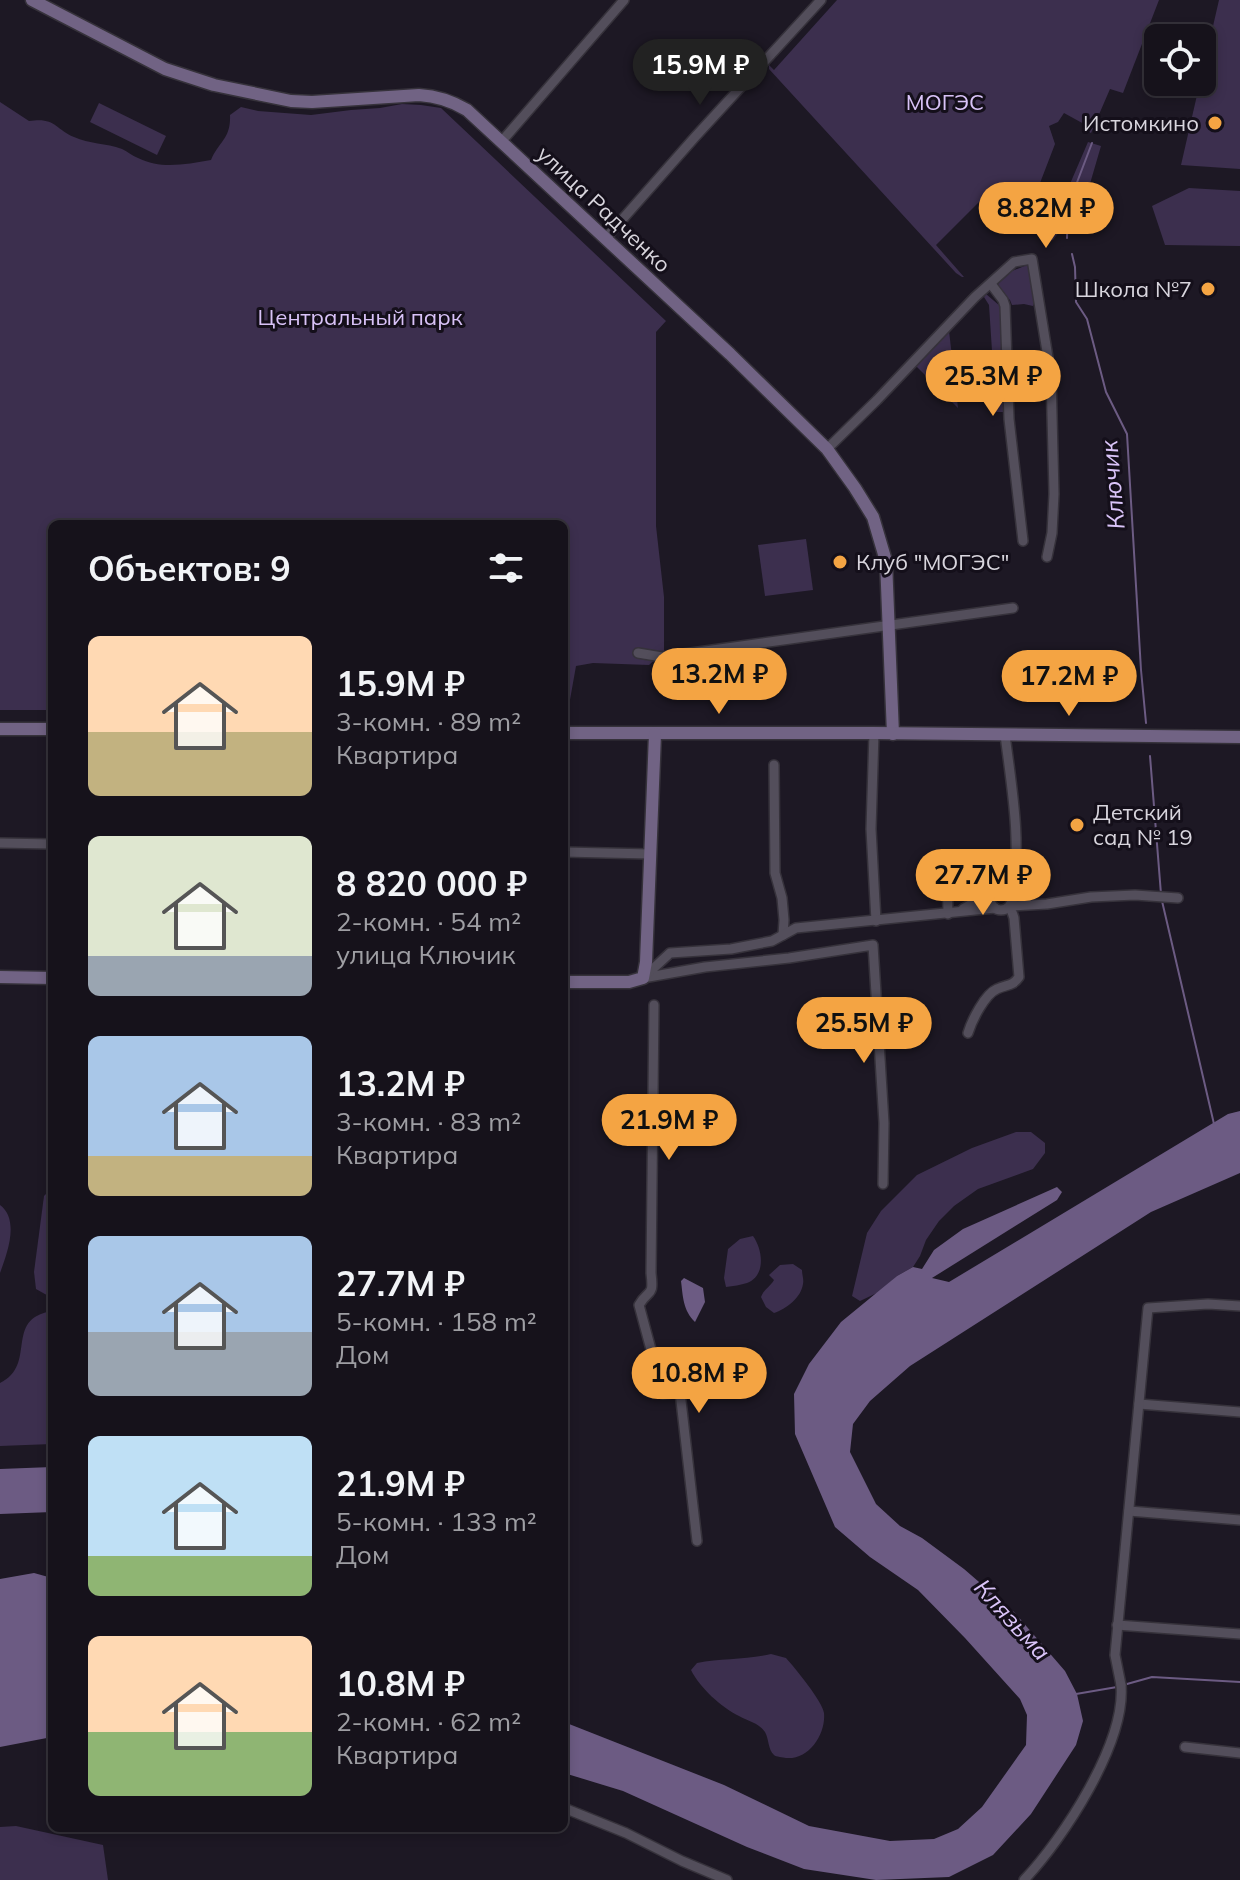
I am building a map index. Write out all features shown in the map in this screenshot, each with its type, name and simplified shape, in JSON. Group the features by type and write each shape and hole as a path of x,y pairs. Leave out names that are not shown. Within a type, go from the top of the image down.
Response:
{"street":[{"name":"улица Радченко","path":"32,0 135,55 195,80 302,101 434,96 467,110 730,354 827,449 873,517 886,561 893,734"},
{"path":"502,141 624,0"},
{"path":"605,239 821,0"},
{"path":"827,449 975,297 1014,262 1032,259 1051,376 1054,494 1047,557"},
{"path":"991,284 1005,306 1009,419 1023,541"},
{"path":"638,653 662,657 1013,608"},
{"path":"0,729 48,729"},
{"path":"568,733 1240,737"},
{"path":"874,733 871,829 876,921"},
{"path":"643,978 655,734"},
{"path":"643,978 670,953 731,949 772,941 796,928 995,908 1003,910 1011,902 1015,878 1015,821 1005,735"},
{"path":"774,765 775,873 782,898 783,935"},
{"path":"0,843 48,844"},
{"path":"568,852 650,854"},
{"path":"947,868 952,913"},
{"path":"952,913 1004,888 1015,878"},
{"path":"968,1033 977,1012 995,989 1009,987 1019,977 1010,892 1004,888"},
{"path":"993,892 991,902 995,908"},
{"path":"1011,902 1047,904 1091,897 1135,895 1178,898"},
{"path":"568,982 629,982 705,967 873,945 884,1123 883,1184"},
{"path":"0,977 48,978"},
{"path":"654,1005 653,1287 639,1305 663,1394 680,1392 697,1541"},
{"path":"1024,1880 1090,1787 1114,1732 1121,1705 1115,1655 1117,1625 1148,1308 1208,1304 1240,1306"},
{"path":"1139,1404 1240,1412"},
{"path":"1129,1511 1240,1520"},
{"path":"1117,1625 1240,1634"},
{"path":"1185,1747 1240,1753"},
{"path":"568,1810 727,1880"}],"green space":[{"name":"МОГЭС","path":"837,0 1159,0 1150,24 1144,24 1144,39 1123,93 1110,89 1091,133 1084,129 1084,124 1064,113 1058,122 1049,126 1055,144 1035,196 1026,193 1017,215 1007,210 1012,203 1000,194 990,203 984,197 936,245 964,277 956,273 769,69 769,65 774,70"},
{"name":"Истомкино","path":"1219,0 1240,0 1240,169 1181,165 1197,96 1216,96 1216,24 1213,24"},
{"name":"Центральный парк","path":"0,102 29,121 49,122 80,139 116,147 147,162 165,165 211,160 227,135 230,115 241,107 311,115 402,104 441,108 666,321 656,332 656,526 664,597 664,651 649,665 593,663 576,666 568,711 568,520 48,520 48,710 0,710"},
{"path":"99,103 166,136 157,155 90,122"},
{"path":"1088,142 1101,146 1087,194 1077,199 1077,211 1053,240 1045,242"},
{"path":"1189,188 1240,191 1240,246 1165,245 1152,206"},
{"path":"1027,265 1035,300 1033,306 1012,305 996,286 1012,271"},
{"path":"986,294 1000,306 1006,412 996,412"},
{"path":"949,331 958,408 915,365"},
{"path":"806,539 813,590 765,596 758,545"},
{"path":"1016,1132 1031,1132 1045,1143 1045,1153 1033,1169 978,1189 939,1221 913,1267 879,1292 860,1301 852,1296 867,1233 881,1211 917,1175 972,1148"},
{"path":"48,1192 48,1296 36,1289 34,1272 44,1196"},
{"path":"0,1205 6,1211 11,1228 0,1273"},
{"path":"753,1236 761,1255 757,1275 747,1283 726,1287 724,1278 728,1249 740,1239"},
{"path":"793,1264 802,1270 802,1289 792,1302 774,1313 766,1307 761,1297 774,1280 769,1275 780,1265"},
{"path":"48,1312 48,1444 0,1446 0,1383 11,1375 17,1365 24,1333 37,1316"},
{"path":"771,1654 786,1658 814,1693 824,1713 819,1737 809,1750 794,1758 774,1755 763,1729 718,1702 691,1670 697,1663"},
{"path":"16,1826 103,1845 108,1880 0,1880 0,1827"}],"water":[{"name":"Клязьма","path":"1240,1111 1240,1173 1151,1212 910,1366 870,1401 853,1424 850,1452 876,1504 900,1526 964,1569 1015,1613 1065,1671 1077,1694 1083,1721 1076,1745 1031,1814 993,1855 949,1877 876,1880 804,1869 623,1791 568,1774 568,1724 724,1785 809,1826 890,1841 934,1839 958,1829 982,1807 1026,1745 1027,1715 1020,1699 918,1590 870,1557 835,1527 795,1434 794,1394 809,1364 841,1322 897,1276 913,1267 922,1269 934,1250 963,1229 1057,1187 1062,1192 1057,1200 932,1278 949,1282 1228,1114"},
{"path":"684,1278 703,1288 705,1302 695,1322 684,1303 681,1281"},
{"path":"48,1467 48,1512 0,1514 0,1469"},
{"path":"34,1573 48,1577 48,1738 0,1747 0,1579"}],"waterway":[{"name":"Ключик","path":"1067,238 1068,206 1092,143"},
{"name":"Ключик","path":"1072,254 1076,302 1087,319 1106,392 1127,434 1146,723"},
{"name":"Ключик","path":"1150,756 1161,894"},
{"name":"Ключик","path":"1162,901 1214,1124"},
{"path":"1127,1684 1152,1677 1240,1682"},
{"path":"1076,1694 1117,1687"}],"place":[{"name":"Истомкино","path":"1215,123"},
{"name":"Школа №7","path":"1208,289"},
{"name":"Клуб \"МОГЭС\"","path":"840,562"},
{"name":"Детский сад № 19","path":"1077,825"}]}
